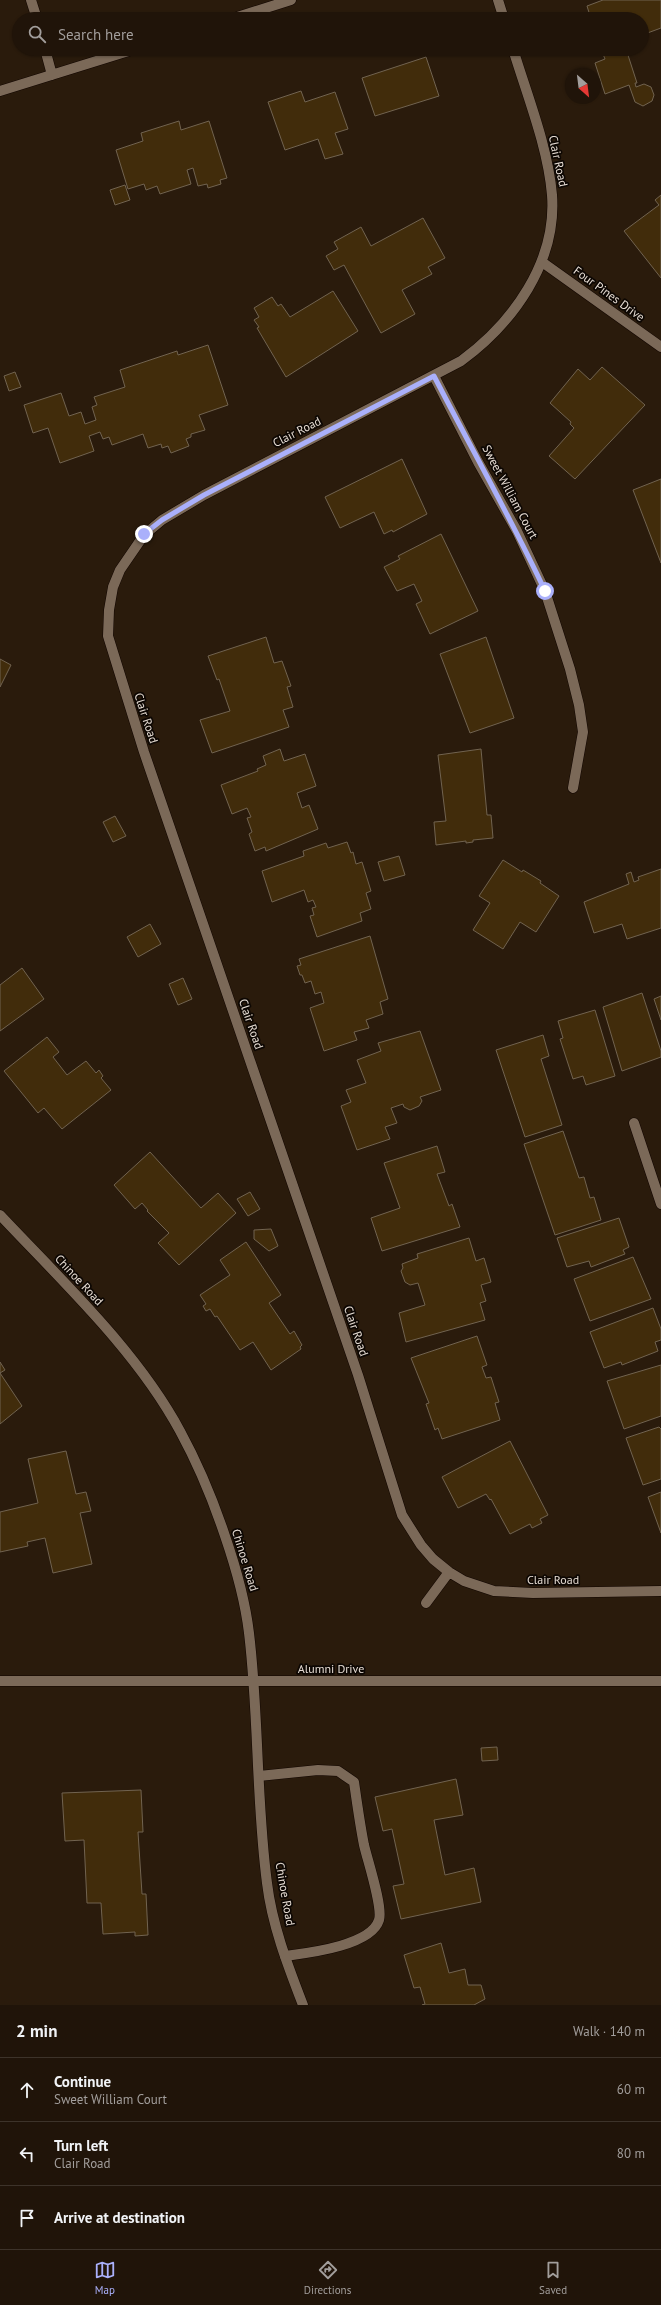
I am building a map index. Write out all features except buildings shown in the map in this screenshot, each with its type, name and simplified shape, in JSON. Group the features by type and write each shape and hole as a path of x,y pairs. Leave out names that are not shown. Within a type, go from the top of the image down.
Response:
{"street":[{"path":"32,0 35,12"},
{"path":"253,12 291,0"},
{"path":"498,0 502,12"},
{"path":"47,56 52,75"},
{"path":"0,91 113,56"},
{"name":"Clair Road","path":"515,56 539,136 552,196 550,234 542,262 520,303 481,347 462,361 204,495 162,520 144,534 120,570 113,587 109,610 108,636 144,752 358,1375 402,1515 421,1545 433,1559 449,1572 464,1581 494,1591 534,1593 661,1591"},
{"name":"Four Pines Drive","path":"542,262 661,347"},
{"name":"Sweet William Court","path":"434,376 478,462 517,531 545,591 570,669 579,705 583,732 573,788"},
{"path":"634,1123 661,1204"},
{"name":"Chinoe Road","path":"0,1216 102,1322 152,1388 179,1429 199,1469 242,1588 250,1634 252,1681 267,1883 285,1956 303,2005"},
{"path":"426,1603 449,1572"},
{"name":"Alumni Drive","path":"0,1681 661,1681"},
{"path":"259,1776 318,1770 338,1771 354,1782 364,1844 380,1908 379,1921 368,1933 353,1941 334,1949 285,1956"}],"route":[{"path":"144,534 162,520 204,495 434,376 478,462 517,531 545,591"}]}
